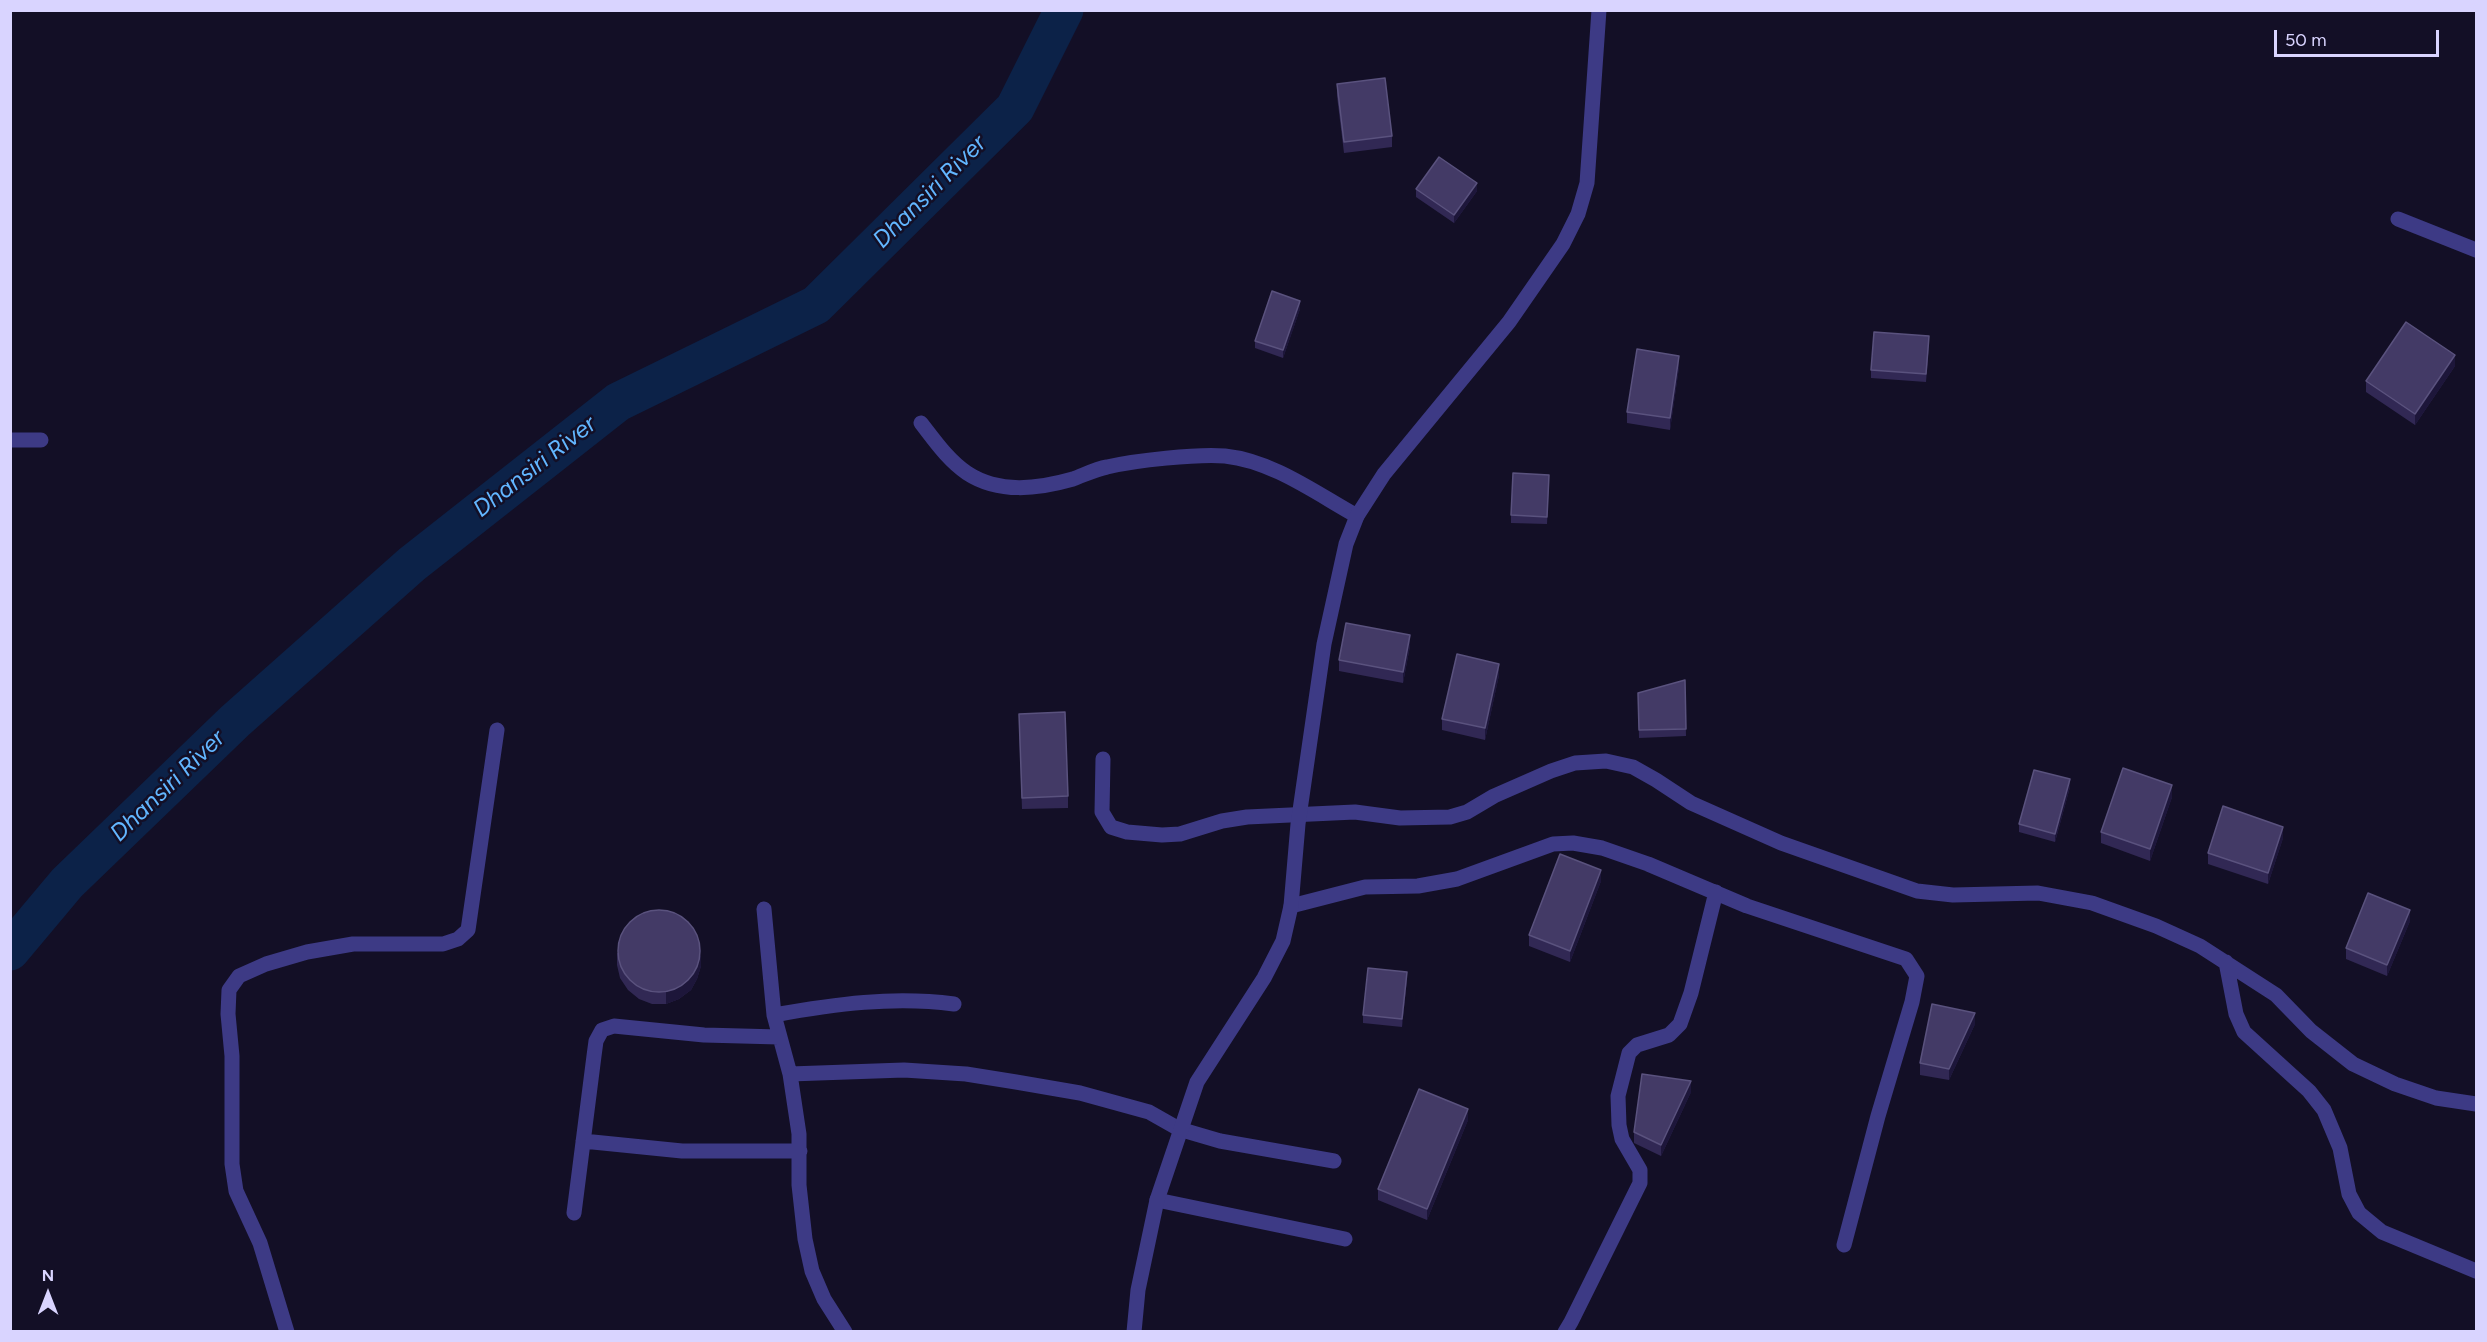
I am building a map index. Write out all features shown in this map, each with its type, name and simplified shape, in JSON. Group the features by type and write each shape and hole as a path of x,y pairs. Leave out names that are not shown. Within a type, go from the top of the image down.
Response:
{"street":[{"path":"1134,1332 1138,1290 1157,1200 1179,1129 1197,1082 1264,978 1283,941 1291,906 1299,820 1324,644 1346,544 1357,516 1384,474 1509,322 1563,243 1578,214 1587,183 1599,10"},
{"path":"2398,219 2476,250"},
{"path":"921,423 950,459 968,473 994,485 1016,488 1045,485 1107,467 1176,458 1224,456 1250,460 1279,473 1357,516"},
{"path":"10,440 41,440"},
{"path":"287,1332 260,1243 236,1191 232,1164 232,1056 228,1014 229,990 238,976 266,964 307,952 353,944 443,944 463,935 468,930 497,730"},
{"path":"1103,759 1102,812 1110,827 1127,832 1162,835 1180,834 1222,821 1247,817 1299,820 1355,812 1400,818 1450,817 1467,812 1494,796 1551,771 1575,764 1606,761 1633,767 1691,803 1781,843 1917,891 1953,895 2038,893 2092,903 2156,926 2200,946 2276,995 2311,1031 2353,1064 2395,1084 2436,1098 2476,1104"},
{"path":"1291,906 1365,887 1418,886 1457,879 1496,867 1553,844 1573,843 1602,848 1648,864 1747,906 1906,959 1917,976 1912,1002 1878,1116 1844,1245"},
{"path":"1565,1332 1640,1183 1640,1170 1622,1139 1618,1117 1618,1096 1629,1053 1636,1045 1669,1035 1680,1024 1691,993 1716,892"},
{"path":"764,909 774,1015 790,1074 800,1151 799,1185 805,1239 812,1271 824,1299 845,1332"},
{"path":"2226,962 2236,1014 2244,1032 2309,1091 2324,1110 2340,1148 2349,1194 2359,1212 2382,1232 2476,1271"},
{"path":"774,1015 835,1004 876,1001 920,999 954,1004"},
{"path":"574,1212 596,1041 602,1030 614,1026 704,1035 779,1037"},
{"path":"790,1074 904,1070 966,1074 1080,1093 1149,1112 1179,1129 1220,1141 1334,1161"},
{"path":"583,1141 682,1151 800,1151"},
{"path":"1157,1200 1345,1239"}],"building":[{"path":"1385,78 1392,136 1344,142 1337,84"},
{"path":"1439,157 1477,183 1454,215 1416,189"},
{"path":"1272,291 1300,301 1283,350 1255,341"},
{"path":"2406,322 2455,355 2415,414 2366,381"},
{"path":"1874,332 1929,336 1926,374 1871,370"},
{"path":"1637,349 1679,356 1670,418 1627,412"},
{"path":"1513,473 1549,475 1547,517 1511,515"},
{"path":"1346,623 1410,635 1403,672 1339,660"},
{"path":"1457,654 1499,664 1485,728 1442,719"},
{"path":"1685,680 1686,729 1639,730 1638,693"},
{"path":"1065,712 1068,796 1022,798 1019,714"},
{"path":"2123,768 2172,785 2150,849 2101,832"},
{"path":"2034,770 2070,779 2055,834 2019,824"},
{"path":"2223,806 2283,827 2268,873 2208,853"},
{"path":"1560,854 1601,870 1570,951 1529,935"},
{"path":"2368,893 2410,910 2387,965 2346,948"},
{"path":"651,910 667,910 682,917 693,928 700,943 697,967 688,980 667,992 651,992 636,985 625,974 618,959 618,943 625,928 636,917"},
{"path":"1368,968 1407,972 1402,1019 1363,1015"},
{"path":"1932,1004 1975,1013 1949,1069 1920,1063"},
{"path":"1642,1074 1691,1081 1661,1145 1634,1132"},
{"path":"1419,1089 1468,1109 1427,1209 1378,1189"}],"waterway":[{"name":"Dhansiri River","path":"10,951 67,883 235,721 412,564 618,402 816,305 1015,108 1064,10"}]}
